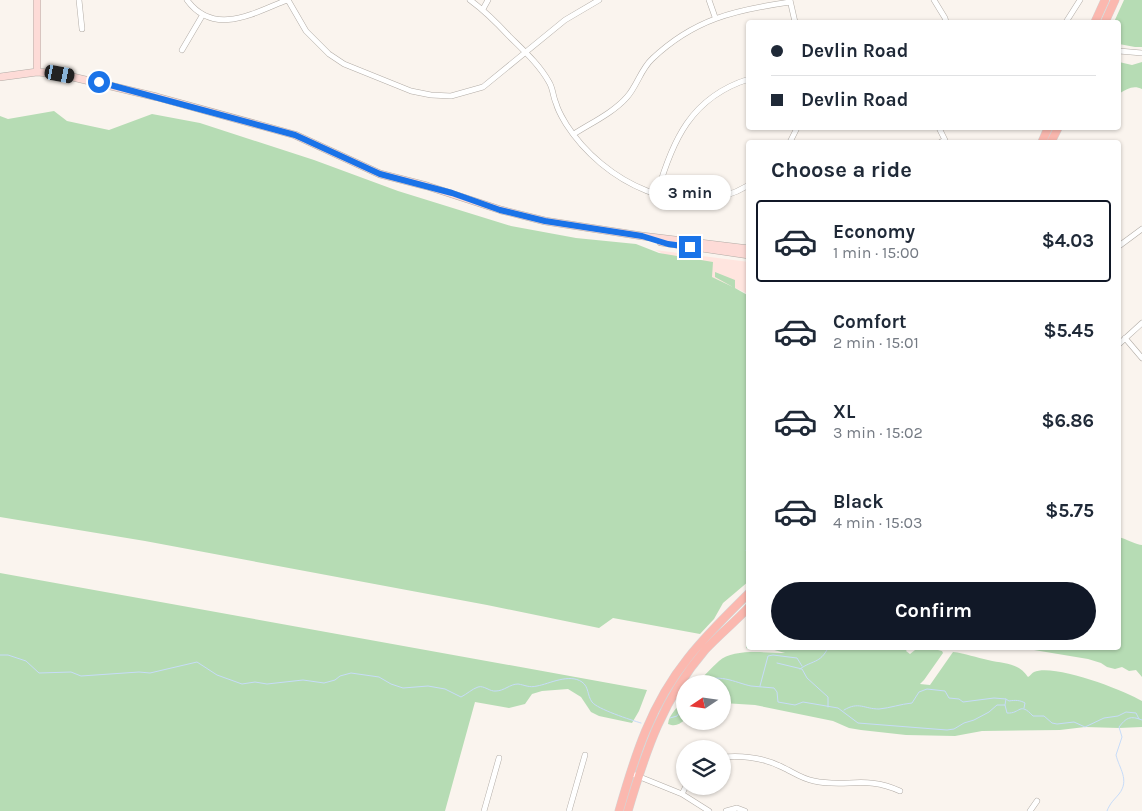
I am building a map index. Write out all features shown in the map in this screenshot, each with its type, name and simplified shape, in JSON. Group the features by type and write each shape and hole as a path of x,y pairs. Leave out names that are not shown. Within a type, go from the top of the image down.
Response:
{"main road":[{"path":"37,72 38,0"},
{"path":"1096,20 1105,0"},
{"path":"1106,20 1115,0"},
{"path":"0,77 37,72 80,77 295,135 380,174 452,193 509,212 573,226 746,249"},
{"path":"642,236 674,245 746,255"},
{"path":"619,811 634,758 647,725 671,682 687,658 746,596"},
{"path":"628,811 652,736 680,683 705,650 746,610"}],"street":[{"path":"79,0 82,29"},
{"path":"187,0 202,16 226,20 237,19 288,0 306,31 329,54 344,64 411,90 431,95 451,96 483,87 565,20 600,0"},
{"path":"470,0 482,9 526,52 550,83 561,115 574,134 611,172 634,187 670,198 691,201 715,199 738,192 746,187"},
{"path":"482,9 488,0"},
{"path":"709,0 715,17"},
{"path":"934,0 946,20"},
{"path":"1067,20 1080,0"},
{"path":"574,134 616,107 627,97 650,60 664,48 688,31 715,17 790,1 795,20"},
{"path":"182,50 202,16"},
{"path":"1121,51 1142,53"},
{"path":"657,194 676,140 689,119 720,92 746,80"},
{"path":"1121,245 1142,229"},
{"path":"1121,342 1142,323"},
{"path":"1125,338 1142,358"},
{"path":"569,811 585,755"},
{"path":"731,756 767,761 813,781 869,781 886,784 900,790"},
{"path":"484,811 499,758"},
{"path":"630,773 676,792"},
{"path":"684,795 709,811"},
{"path":"1030,811 1037,801"},
{"path":"726,811 737,808 745,811"}],"shaded area":[{"path":"655,250 746,262 746,293"}],"green space":[{"path":"1124,0 1142,0 1142,47 1121,44 1121,20 1115,20"},
{"path":"1121,62 1132,65 1142,62 1142,89 1127,89 1121,93"},
{"path":"54,111 67,121 109,130 152,114 200,123 314,160 398,191 511,226 576,238 636,244 659,253 713,262 712,277 733,287 715,277 715,272 735,280 735,288 746,294 746,584 723,603 714,619 700,634 613,618 599,628 487,605 145,541 0,517 0,116 8,119"},
{"path":"1121,538 1142,545 1142,677 1136,670 1129,671 1122,667 1115,669 1088,659 1034,650 1121,650"},
{"path":"0,573 647,690 632,723 599,716 591,712 581,697 568,689 542,691 532,694 525,704 509,708 475,702 445,811 0,811"},
{"path":"774,650 907,650 910,654 915,650 942,651 943,653 920,684 930,685 953,652 1010,664 1020,669 1028,677 1034,672 1043,670 1072,674 1105,685 1142,701 1142,727 982,731 955,736 906,735 849,728 833,721 755,705 731,704 731,675 705,675 725,657 750,652 785,653"},
{"path":"676,708 676,725 668,724"}],"waterway":[{"path":"800,669 822,657 827,650"},
{"path":"0,655 8,655 26,661 39,673 71,672 81,676 150,673 197,662 217,675 242,684 255,682 267,684 303,680 324,683 351,673 379,677 403,688 428,686 445,689 461,697 478,687 496,691 515,684 534,687 559,680 571,679 584,684 590,699 595,705 641,723"},
{"path":"760,686 768,656 797,658 802,666"},
{"path":"777,663 802,669 807,678 828,697 828,707"},
{"path":"731,681 751,686 774,688 777,692 778,702 795,705 803,702 838,708 858,723 947,730 974,720 997,705 1005,705 1007,713 1025,709 1033,716 1044,716 1052,723 1074,722 1085,727 1104,718 1118,716 1126,712 1136,713 1139,719"},
{"path":"844,710 854,706 879,709 912,703 919,692 927,689 945,691 949,698 959,699 963,702 994,698 1006,699 1005,705"},
{"path":"1006,699 1023,702 1025,703 1024,708"},
{"path":"670,718 676,716"},
{"path":"1107,811 1124,784 1123,774 1116,755 1122,737 1119,727 1129,718 1142,720"}],"route":[{"path":"99,82 295,135 310,140 354,164 380,174 452,193 500,210 545,221 642,236 668,244 690,247"}]}
